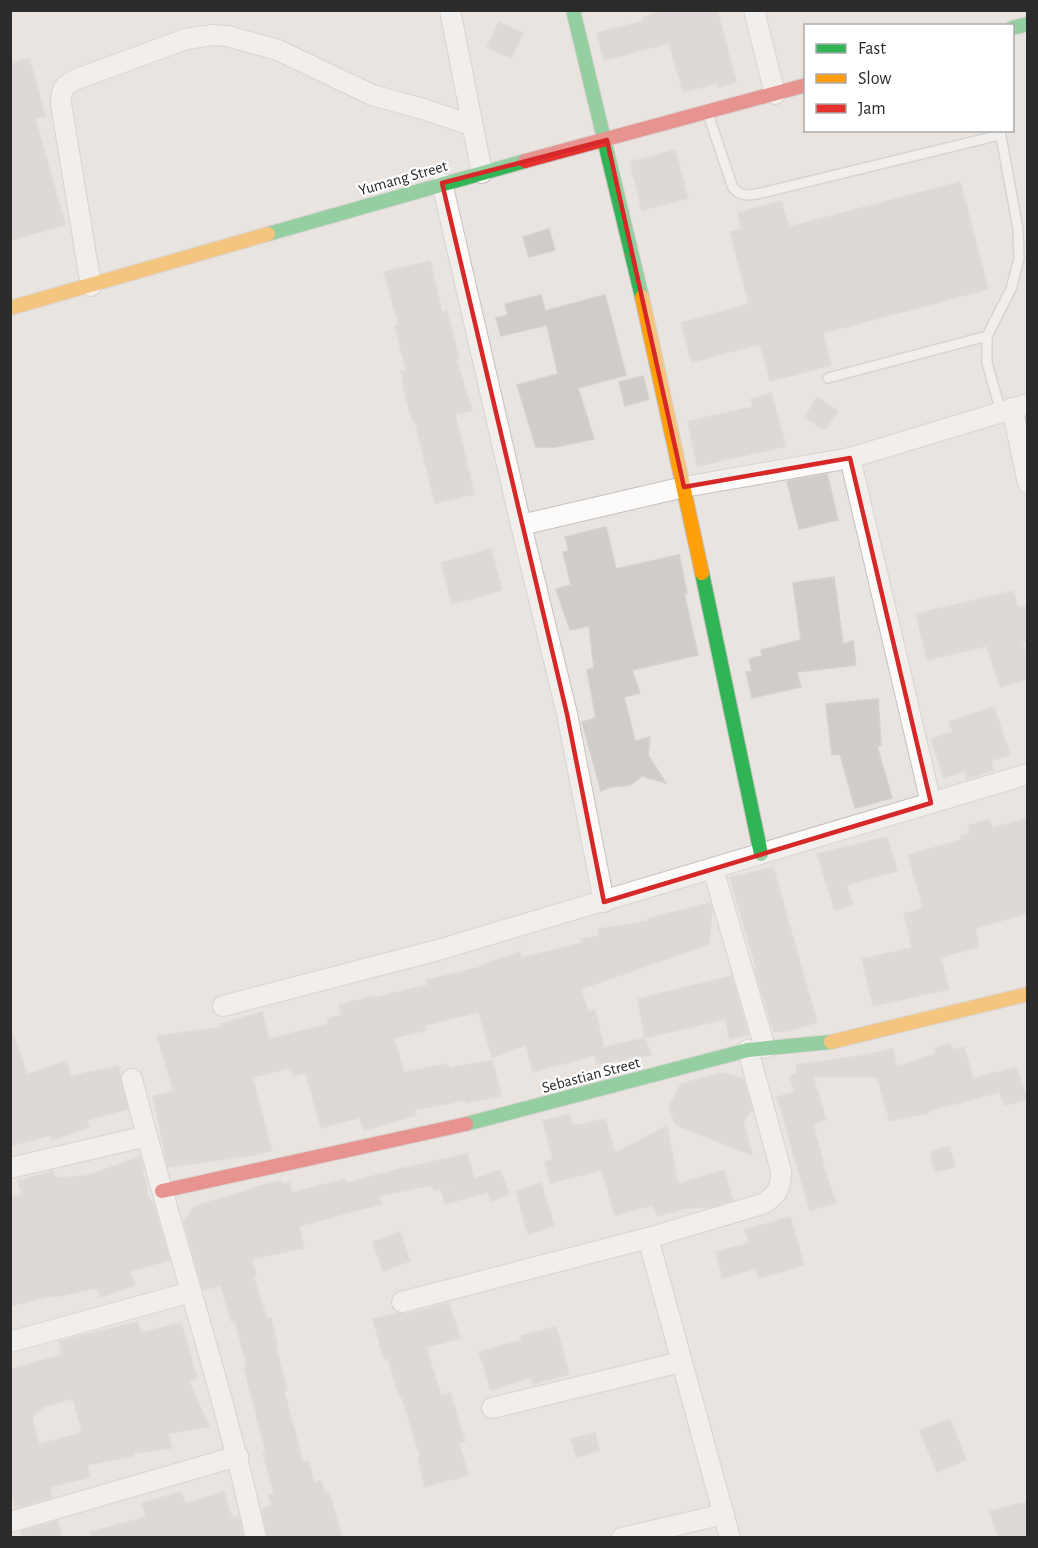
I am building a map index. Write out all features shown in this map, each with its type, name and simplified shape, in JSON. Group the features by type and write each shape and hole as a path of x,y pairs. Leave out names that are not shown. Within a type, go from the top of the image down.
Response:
{"street":[{"path":"450,10 482,173"},
{"path":"573,10 607,140 684,487 761,854"},
{"path":"754,10 775,94"},
{"path":"91,286 61,91 66,84 77,79 186,39 212,35 227,36 278,50 372,95 423,108 471,125"},
{"name":"Yumang Street","path":"10,308 442,183 804,86"},
{"path":"442,183 567,714 604,902"},
{"path":"521,525 684,487 850,458 1014,408 1028,483"},
{"path":"850,458 931,803"},
{"path":"223,1006 438,950 1028,774"},
{"path":"402,1302 648,1238 762,1204 777,1192 781,1184 781,1171 757,1049 713,869"},
{"name":"Sebastian Street","path":"162,1191 485,1120 757,1049 835,1042 1028,994"},
{"path":"132,1079 238,1456 256,1538"},
{"path":"10,1168 147,1136"},
{"path":"648,1238 730,1538"},
{"path":"10,1342 191,1292"},
{"path":"492,1408 681,1362"},
{"path":"10,1522 238,1456"},
{"path":"622,1538 724,1514"}],"lane":[{"path":"708,112 733,188 746,195 788,188 1000,133 1018,229 1019,259 1011,289 987,336 987,363 1014,408"},
{"path":"828,378 987,336"}],"highlighted area":[{"path":"607,140 684,487 850,458 931,803 604,902 567,714 442,183"}],"building":[{"path":"668,10 717,10 736,82 718,87 717,83 683,92 669,43 604,60 597,33 644,21 643,17"},
{"path":"499,22 523,33 511,58 487,47"},
{"path":"29,58 45,116 35,118 65,225 10,240 10,65"},
{"path":"675,150 688,198 642,210 630,162"},
{"path":"960,182 988,289 823,333 831,365 770,381 760,344 692,362 681,323 749,304 730,232 742,229 738,213 781,201 789,227"},
{"path":"549,229 555,250 529,257 523,237"},
{"path":"430,261 442,313 447,311 459,359 456,359 472,411 455,414 474,494 435,503 415,421 413,421 406,399 401,371 406,370 395,326 399,325 384,272"},
{"path":"541,295 545,311 605,295 626,375 578,388 594,439 555,447 536,447 517,385 558,374 547,325 501,336 496,318 508,315 505,304"},
{"path":"643,376 649,399 625,406 619,382"},
{"path":"771,393 786,446 697,466 688,421 753,407 751,399"},
{"path":"817,397 838,411 825,430 805,417"},
{"path":"827,474 838,520 799,529 787,481"},
{"path":"606,527 616,569 679,555 687,593 684,593 698,655 632,670 640,693 624,697 635,741 650,737 648,755 666,783 642,776 630,785 610,787 601,791 582,722 596,718 587,670 594,668 589,626 570,630 556,589 571,585 563,552 569,551 565,537"},
{"path":"491,549 502,590 452,604 441,563"},
{"path":"834,577 843,644 853,641 856,665 797,672 801,687 752,698 746,672 752,671 749,659 762,656 761,650 801,640 793,583"},
{"path":"1013,591 1018,608 1025,606 1028,618 1028,641 1022,642 1028,659 1028,679 1000,687 987,646 927,660 916,614"},
{"path":"878,699 881,745 877,746 892,798 855,808 840,754 832,755 826,704"},
{"path":"994,707 1010,755 991,761 994,770 967,779 964,771 944,778 931,739 953,732 949,722"},
{"path":"1028,818 1028,913 975,928 979,947 940,957 949,989 873,1006 862,959 912,948 904,914 923,908 908,855 962,840 961,836 971,833 968,826 989,819 992,828"},
{"path":"887,837 897,871 846,885 853,904 835,910 817,854"},
{"path":"773,867 817,1022 788,1031 774,1032 730,878"},
{"path":"710,903 712,908 709,944 581,989 588,1012 595,1010 604,1047 645,1038 651,1055 597,1064 595,1055 533,1072 526,1045 492,1057 479,1012 425,1025 427,1030 394,1038 404,1072 448,1064 449,1068 492,1060 501,1096 414,1110 416,1115 364,1130 360,1117 321,1128 306,1073 294,1076 291,1068 252,1077 272,1151 168,1167 153,1096 174,1091 157,1036 222,1027 221,1024 262,1012 269,1039 329,1024 327,1019 341,1015 339,1005 428,985 427,980 481,967 481,965 520,952 521,958 582,943 581,939 599,936 598,929 648,921 647,919"},
{"path":"732,976 748,1034 730,1039 725,1019 645,1038 638,999"},
{"path":"14,1036 27,1075 66,1061 71,1076 118,1066 128,1109 86,1120 89,1127 52,1140 51,1135 10,1146 10,1037"},
{"path":"950,1044 953,1050 964,1047 973,1079 1016,1067 1027,1100 1004,1105 1000,1092 928,1111 929,1113 890,1121 877,1077 813,1076 826,1120 813,1124 822,1162 836,1203 810,1210 777,1097 795,1092 790,1076 797,1074 796,1065 892,1049 897,1067 935,1054 934,1048"},
{"path":"722,1073 743,1078 752,1109 743,1121 752,1155 676,1125 669,1107 681,1084"},
{"path":"569,1114 572,1126 605,1119 615,1153 667,1126 678,1184 724,1170 733,1200 711,1207 686,1208 657,1216 653,1205 615,1215 602,1170 550,1183 545,1162 553,1160 543,1121"},
{"path":"949,1146 955,1167 935,1172 930,1153"},
{"path":"467,1154 474,1179 500,1170 509,1194 491,1201 488,1192 445,1204 441,1190 462,1183 434,1190 432,1185 379,1196 381,1204 299,1226 304,1248 252,1259 256,1275 253,1276 267,1319 271,1318 287,1390 284,1391 303,1463 308,1461 314,1483 321,1481 325,1493 329,1492 342,1538 268,1538 262,1509 272,1506 269,1495 274,1494 263,1454 266,1453 244,1367 247,1366 235,1320 231,1321 221,1285 203,1290 184,1222 195,1206 255,1187 281,1181 282,1184 290,1183 292,1193 345,1179 346,1183"},
{"path":"140,1157 147,1195 153,1204 170,1260 130,1271 135,1285 100,1297 97,1288 54,1297 54,1295 10,1306 10,1197 22,1195 18,1181 53,1171 55,1178 86,1176"},
{"path":"541,1183 554,1226 528,1234 516,1191"},
{"path":"790,1217 804,1265 759,1278 756,1268 723,1278 716,1252 749,1243 745,1230"},
{"path":"400,1232 410,1261 383,1271 373,1242"},
{"path":"449,1303 460,1338 426,1347 441,1396 450,1393 465,1441 459,1443 468,1475 425,1487 418,1457 420,1456 402,1397 400,1398 388,1358 384,1359 373,1319 397,1313 406,1314"},
{"path":"138,1322 141,1333 181,1323 197,1379 189,1381 209,1427 168,1433 172,1448 133,1453 133,1456 87,1465 90,1477 50,1487 52,1497 16,1508 10,1487 10,1369 62,1355 59,1341","holes":["73,1398 82,1433 39,1444 32,1417 43,1407"]},
{"path":"556,1327 569,1374 533,1384 531,1377 491,1390 479,1352 522,1340 521,1336"},
{"path":"950,1419 966,1460 937,1472 920,1431"},
{"path":"595,1433 599,1451 576,1457 571,1439"},
{"path":"181,1492 185,1504 224,1492 232,1518 239,1516 243,1535 234,1538 92,1538 91,1532 146,1517 142,1503"},
{"path":"1028,1502 1028,1538 998,1538 990,1511"},
{"path":"58,1521 62,1538 23,1538 21,1531"}],"traffic: fast":[{"path":"573,10 642,297"},
{"path":"1014,28 1028,24"},
{"path":"268,234 525,161"},
{"path":"702,573 761,854"},
{"path":"466,1124 748,1050 831,1042"}],"traffic: slow":[{"path":"10,308 268,234"},
{"path":"642,297 702,573"},
{"path":"831,1042 1028,994"}],"traffic: jam":[{"path":"525,161 804,86"},
{"path":"162,1191 466,1124"}]}
